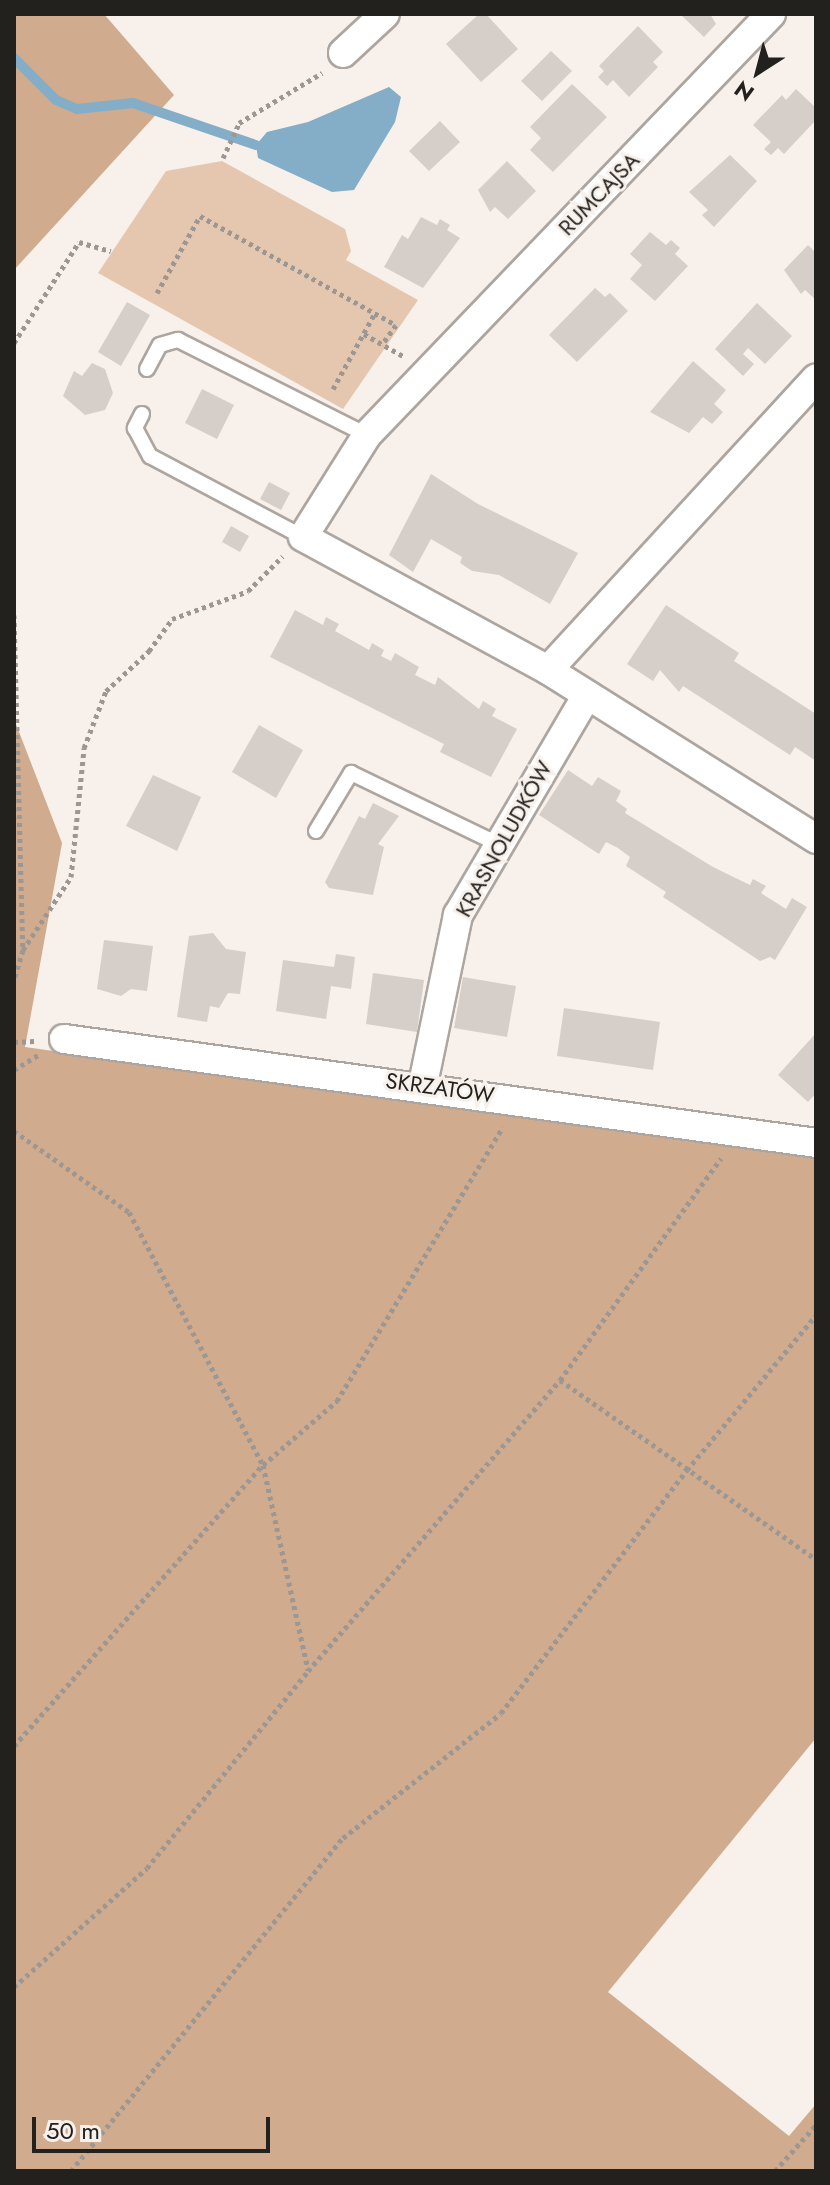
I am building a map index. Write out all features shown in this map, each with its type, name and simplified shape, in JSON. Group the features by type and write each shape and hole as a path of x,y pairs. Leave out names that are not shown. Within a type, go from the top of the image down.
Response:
{"street":[{"path":"343,53 385,14"},
{"name":"RUMCAJSA","path":"303,537 367,435 771,14"},
{"path":"548,670 816,379"},
{"path":"303,537 548,670 816,839"},
{"name":"KRASNOLUDKÓW","path":"423,1084 458,915 496,843 587,695"},
{"name":"SKRZATÓW","path":"64,1039 423,1084 736,1134 816,1143"}],"lane":[{"path":"147,369 160,345 178,340 367,435"},
{"path":"142,414 135,428 150,456 303,537"},
{"path":"316,831 351,773 496,843"}],"path":[{"path":"223,158 239,123 322,73 343,53"},
{"path":"157,293 200,216 396,325 382,344"},
{"path":"14,343 79,242 111,251"},
{"path":"333,389 375,313"},
{"path":"364,334 426,373"},
{"path":"14,980 23,950 71,877 84,748 106,691 149,651 172,619 248,591 303,537"},
{"path":"14,615 23,950"},
{"path":"14,1746 263,1465 337,1401 503,1127"},
{"path":"14,1131 129,1212 263,1465 308,1671"},
{"path":"14,1987 147,1868 308,1671 560,1380 736,1134"},
{"path":"71,2171 343,1838 501,1713 687,1470 816,1315"},
{"path":"560,1380 816,1559"},
{"path":"775,2171 816,2125"}],"shaded area":[{"path":"14,14 104,14 174,95 14,270"},
{"path":"222,161 345,229 351,251 346,260 418,300 343,409 98,273 166,171"},
{"path":"14,719 62,843 25,1047 816,1159 816,1738 608,1992 789,2136 816,2104 816,2171 14,2171"}],"water":[{"path":"389,87 401,97 395,122 354,190 332,192 258,158 256,145 267,132 308,122"}],"building":[{"path":"479,14 486,14 518,49 481,82 446,44"},
{"path":"680,14 710,14 716,24 704,37"},
{"path":"638,26 663,52 653,62 658,67 629,97 613,80 607,86 598,77 604,71 599,66"},
{"path":"551,51 572,71 542,101 521,81"},
{"path":"572,84 607,117 553,172 530,150 541,138 530,127"},
{"path":"796,89 816,108 816,120 784,154 778,148 771,155 764,149 771,142 753,125 782,95 786,100"},
{"path":"440,121 460,142 429,171 409,151"},
{"path":"730,155 757,181 714,227 702,215 708,210 689,192"},
{"path":"507,161 536,191 508,219 495,207 490,212 478,190"},
{"path":"421,217 437,225 440,219 450,225 447,230 460,238 423,288 384,267 402,235 408,239"},
{"path":"650,232 666,245 671,240 680,248 675,254 688,266 655,301 630,279 642,265 630,254"},
{"path":"808,245 816,253 816,300 805,290 801,294 784,270"},
{"path":"595,288 605,297 610,293 628,311 577,362 549,335"},
{"path":"127,302 150,315 121,366 98,352"},
{"path":"757,303 792,336 765,364 748,348 743,354 754,364 743,376 715,349"},
{"path":"693,361 726,390 714,404 723,412 712,424 703,417 689,433 650,412"},
{"path":"92,363 105,369 113,393 105,410 85,415 63,396 74,371 82,376"},
{"path":"202,389 234,405 217,439 185,423"},
{"path":"431,474 478,504 578,553 550,604 499,575 472,571 460,563 462,557 431,539 413,572 389,555"},
{"path":"269,482 290,493 281,510 260,499"},
{"path":"231,526 249,536 240,552 222,542"},
{"path":"666,605 739,653 734,661 816,714 816,761 795,747 790,755 683,686 679,692 660,670 653,681 627,664"},
{"path":"295,610 323,625 326,617 339,624 335,631 369,650 372,643 384,650 381,656 391,661 395,653 419,667 415,675 435,685 438,677 479,709 483,701 496,709 492,716 517,729 491,777 440,752 444,744 270,657"},
{"path":"259,725 303,750 276,798 232,772"},
{"path":"568,770 592,786 598,777 621,791 616,801 627,809 625,813 713,867 750,885 753,879 766,886 761,893 786,909 792,898 807,907 775,960 770,957 760,961 663,897 666,892 626,866 630,857 618,848 606,842 599,854 539,815"},
{"path":"153,775 201,797 177,851 126,826"},
{"path":"373,803 399,816 378,844 384,847 373,895 329,888 325,882 359,816 365,819"},
{"path":"213,933 226,949 246,952 240,994 228,993 219,1008 210,1006 207,1022 177,1017 189,936"},
{"path":"104,940 153,946 147,991 131,989 121,996 97,989"},
{"path":"336,954 355,957 351,989 331,986 326,1019 276,1011 283,960 334,967"},
{"path":"373,973 424,980 417,1032 366,1024"},
{"path":"463,977 516,986 507,1037 454,1028"},
{"path":"564,1008 660,1022 653,1070 557,1056"},
{"path":"816,1033 816,1093 808,1102 778,1075"}],"waterway":[{"path":"14,58 56,100 77,109 133,103 256,145"}]}
